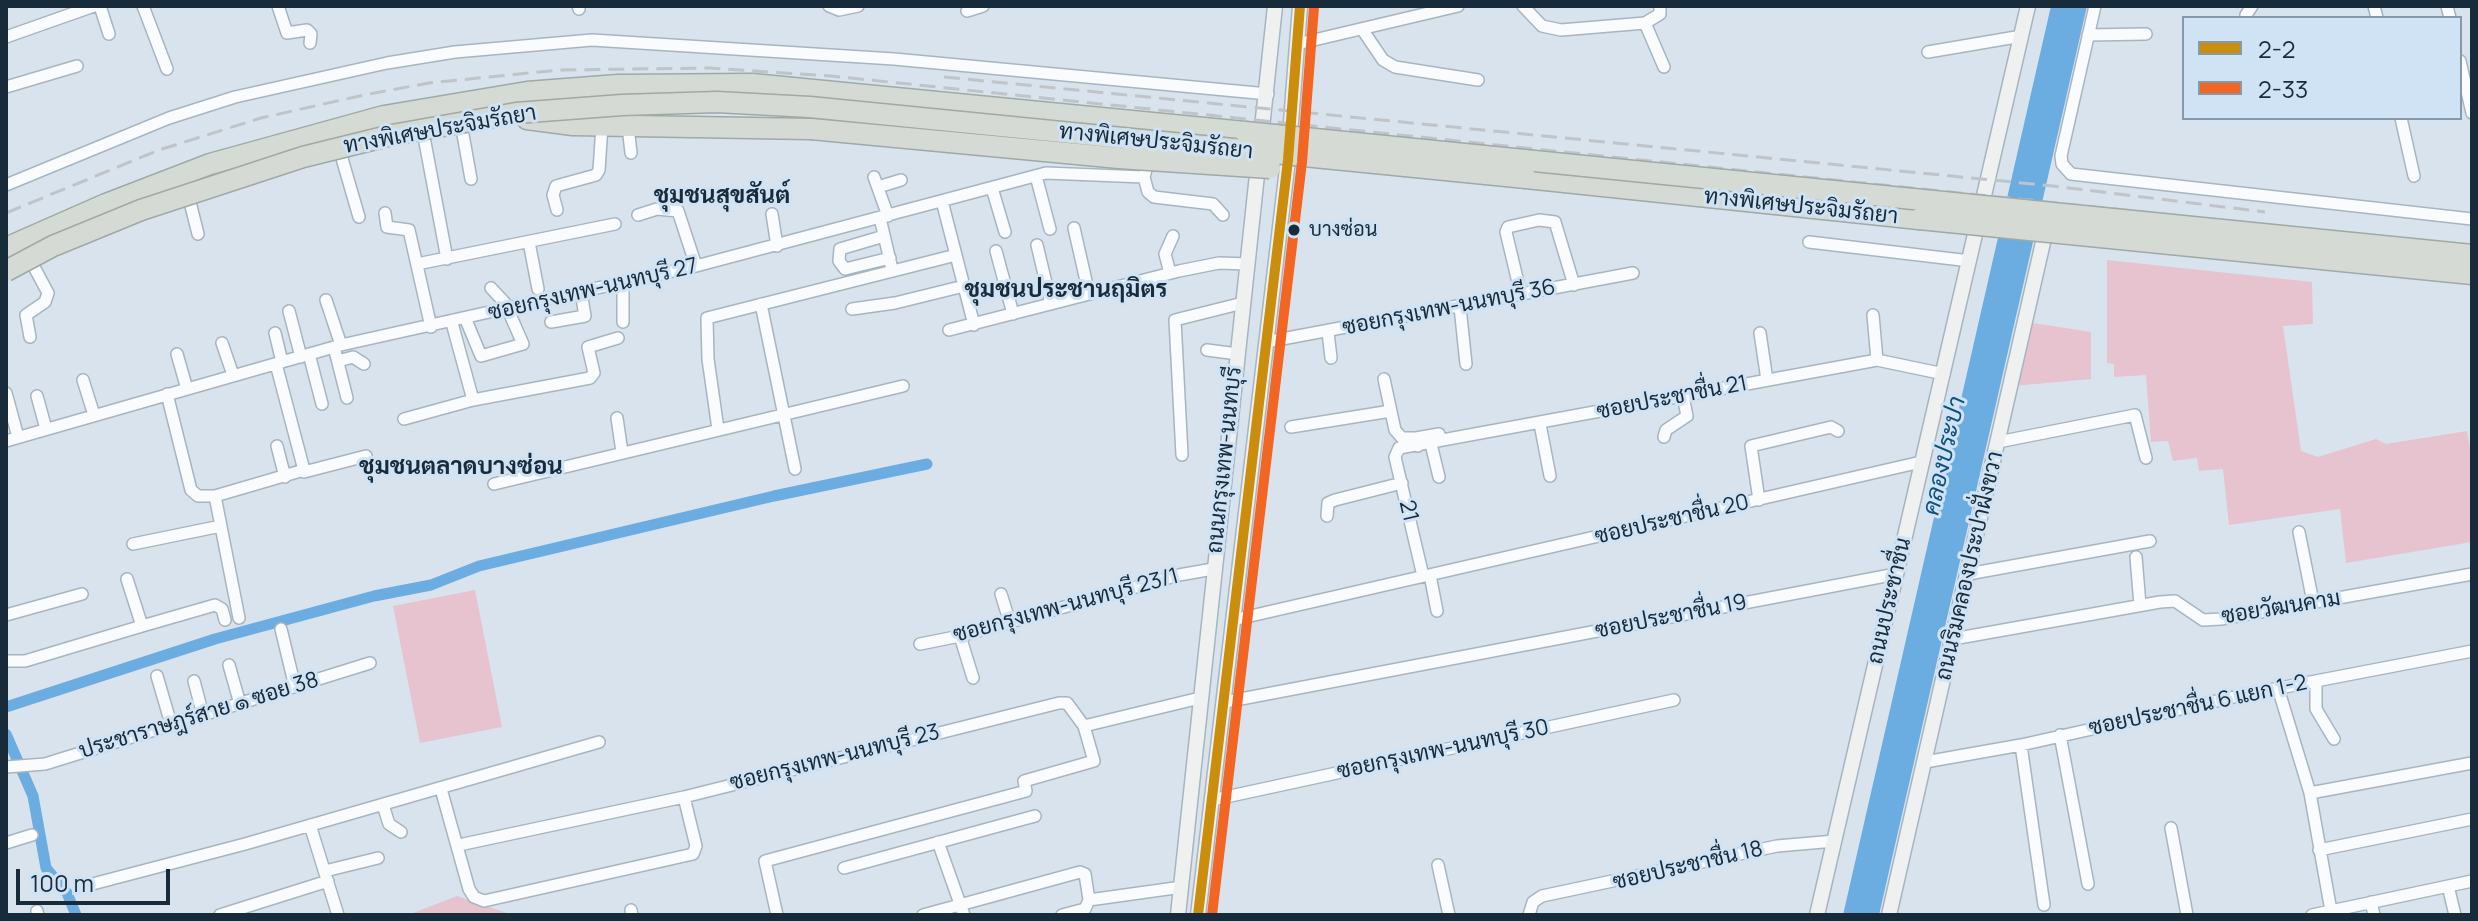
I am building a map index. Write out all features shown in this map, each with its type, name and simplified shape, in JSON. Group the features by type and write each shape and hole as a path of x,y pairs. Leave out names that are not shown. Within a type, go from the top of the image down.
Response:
{"highway":[{"name":"ทางพิเศษประจิมรัถยา","path":"6,248 168,178 384,116 527,92 618,85 723,83 817,89 2472,255"},
{"name":"ทางพิเศษประจิมรัถยา","path":"6,271 53,246 141,210 303,157 392,135 516,113 717,102 810,107 2472,274"},
{"path":"527,119 602,126 811,129 1412,181 1526,178"}],"main road":[{"name":"ถนนกรุงเทพ-นนทบุรี","path":"1178,915 1213,569 1262,155 1275,6"},
{"name":"ถนนกรุงเทพ-นนทบุรี","path":"1198,915 1288,160 1300,6"},
{"name":"ถนนประชาชื่น","path":"1817,915 2028,6"},
{"path":"6,255 133,199 216,169 388,123 555,97 719,93 1155,139 1371,172 1977,232"},
{"path":"6,277 189,198 341,155 462,129 719,93"},
{"name":"ถนนริมคลองประปาฝั่งขวา","path":"1889,915 2049,216"},
{"path":"1230,419 1256,423"},
{"path":"1190,800 1212,800"}],"street":[{"path":"6,37 94,6"},
{"path":"100,6 109,34"},
{"path":"143,6 167,69"},
{"path":"278,6 287,33 307,30 311,34 310,43"},
{"path":"829,6 839,10 858,6"},
{"path":"967,11 983,6"},
{"path":"1297,44 1458,6"},
{"path":"1523,6 1548,30 1645,23 1660,14 1660,6"},
{"path":"2095,6 2061,156 2062,164 2071,174 2472,219"},
{"path":"1645,23 1664,67"},
{"path":"1362,29 1383,60 1395,67 1478,80"},
{"path":"2088,35 2146,34"},
{"path":"1928,52 2022,36"},
{"path":"6,185 169,118 235,97 387,63 455,52 564,42 592,40 894,59 1268,94"},
{"path":"6,87 77,66"},
{"path":"2462,70 2472,113"},
{"path":"2401,120 2414,176"},
{"path":"557,210 553,195 556,186 596,175 599,170 602,126"},
{"path":"628,126 631,153"},
{"path":"462,129 471,179"},
{"path":"424,137 447,259"},
{"path":"1155,139 1144,177 1148,192 1154,197 1213,204 1223,215"},
{"path":"341,155 359,217"},
{"name":"ซอยกรุงเทพ-นนทบุรี 27","path":"12,439 338,346 466,320 696,266 1036,176 1060,172 1144,177"},
{"path":"1036,176 1050,229"},
{"path":"891,264 876,182 901,180"},
{"path":"992,188 1005,232"},
{"path":"189,198 198,234"},
{"path":"942,201 974,325"},
{"path":"638,215 657,209 678,211 696,266"},
{"path":"385,213 387,227 409,230 431,327"},
{"path":"772,214 777,246"},
{"path":"1521,295 1506,232 1508,227 1539,220 1555,222 1574,285"},
{"path":"417,264 615,224"},
{"path":"1074,228 1089,294"},
{"path":"884,236 840,249 839,261 845,269 956,255"},
{"path":"1170,273 1165,254 1173,236"},
{"path":"529,242 538,289"},
{"path":"1809,242 1970,261"},
{"path":"1037,245 1051,304"},
{"path":"996,251 1013,314"},
{"path":"949,330 1170,273 1219,263 1248,264"},
{"path":"718,429 705,320 891,264"},
{"path":"30,337 26,315 45,302 48,293 33,265"},
{"name":"ซอยกรุงเทพ-นนทบุรี 36","path":"1266,342 1633,273"},
{"path":"623,282 623,322"},
{"path":"852,309 895,303 964,286"},
{"path":"466,320 478,353 487,357 523,344 507,310 491,288"},
{"path":"551,322 585,316 581,292"},
{"path":"326,300 347,398"},
{"path":"1182,455 1175,320 1243,303"},
{"path":"761,304 795,469"},
{"path":"1460,307 1466,364"},
{"path":"289,311 322,404"},
{"path":"1873,315 1877,360"},
{"path":"452,323 473,400"},
{"path":"1328,332 1331,358"},
{"path":"275,333 304,472"},
{"path":"1760,333 1767,380"},
{"path":"404,419 473,400 590,378 594,373 588,347 618,338"},
{"path":"222,343 233,375"},
{"path":"1207,350 1238,354"},
{"path":"177,354 187,389"},
{"path":"338,361 353,357 364,364"},
{"name":"ซอยประชาชื่น 21","path":"1399,448 1417,442 1540,424 1877,360 1944,374"},
{"path":"1384,379 1399,436 1417,442"},
{"path":"83,380 94,415"},
{"path":"494,484 903,386"},
{"path":"6,393 12,439"},
{"path":"167,394 191,490 198,496 215,496 366,456"},
{"path":"37,396 46,429"},
{"path":"1664,437 1666,430 1687,416 1683,396"},
{"path":"1291,427 1391,411"},
{"path":"1998,442 2135,415 2146,458"},
{"path":"617,418 622,452"},
{"path":"1540,424 1550,476"},
{"path":"1759,500 1751,446 1831,427 1838,431"},
{"path":"1435,439 1439,477"},
{"path":"277,446 285,477"},
{"name":"21","path":"1399,448 1395,457 1437,611"},
{"name":"ซอยประชาชื่น 20","path":"1233,620 1921,462"},
{"path":"1327,516 1328,503 1402,483"},
{"path":"215,496 239,618"},
{"path":"133,544 221,526"},
{"path":"2299,532 2313,602"},
{"path":"1968,574 2150,541"},
{"path":"2136,557 2140,605"},
{"name":"ซอยกรุงเทพ-นนทบุรี 23/1","path":"920,644 1213,569"},
{"name":"ซอยประชาชื่น 19","path":"1225,702 1896,574"},
{"name":"ซอยวัฒนคาม","path":"1953,639 2175,601 2203,620 2472,574"},
{"path":"127,579 142,626"},
{"path":"6,615 82,594"},
{"path":"1001,594 1010,623"},
{"path":"6,661 25,661 215,605 222,609 225,620"},
{"path":"281,629 295,687"},
{"path":"960,636 973,678"},
{"name":"ซอยประชาชื่น 6 แยก 1-2","path":"1925,762 2021,745 2278,688 2472,651"},
{"name":"ประชาราษฎร์สาย ๑ ซอย 38","path":"17,767 203,715 370,663"},
{"path":"229,665 240,704"},
{"path":"157,676 171,724"},
{"path":"194,681 203,715"},
{"path":"2316,682 2316,709 2334,739"},
{"path":"2278,688 2310,793 2331,911"},
{"path":"777,915 765,861 1026,791 1024,781 1094,761 1084,726 1200,698"},
{"name":"ซอยกรุงเทพ-นนทบุรี 30","path":"1212,800 1674,700"},
{"name":"ซอยกรุงเทพ-นนทบุรี 23","path":"459,845 684,797 1059,703 1067,703 1084,726"},
{"path":"2060,735 2088,884"},
{"path":"81,887 441,789 599,742"},
{"path":"2021,745 2044,905"},
{"path":"2310,793 2472,763"},
{"path":"441,789 474,897 494,900 693,854 696,846 684,797"},
{"path":"383,805 389,824 401,832"},
{"path":"844,868 1035,816"},
{"path":"2319,850 2472,819"},
{"path":"310,825 338,915"},
{"path":"2171,828 2187,915"},
{"path":"6,843 32,835"},
{"name":"ซอยประชาชื่น 18","path":"1529,915 1533,902 1542,896 1777,846 1835,841"},
{"path":"938,842 963,910"},
{"path":"220,915 378,858"},
{"path":"1438,865 1449,915"},
{"path":"923,915 963,910 1080,872 1085,874 1089,900 1085,909 1062,915"},
{"path":"2313,915 2472,881"},
{"path":"2448,886 2455,915"},
{"path":"1089,900 1182,887"},
{"path":"2371,902 2374,915"}],"shaded area":[{"path":"2107,260 2312,282 2313,324 2283,326 2301,451 2318,457 2376,439 2386,444 2467,431 2472,459 2472,542 2346,563 2340,509 2229,525 2223,469 2199,471 2197,458 2173,461 2168,441 2151,442 2146,375 2114,377 2114,364 2107,363"},
{"path":"2033,323 2091,332 2091,379 2013,386"},
{"path":"475,590 502,727 420,743 393,606"},
{"path":"457,896 510,914 510,915 408,915"}],"water":[{"path":"2051,6 2087,6 1879,915 1843,915"}],"waterway":[{"path":"6,707 215,639 374,596 431,585 479,566 774,496 927,464"},
{"path":"6,734 33,796 46,868 67,893 76,915"}],"railway":[{"path":"6,213 159,150 261,118 364,95 429,83 559,70 709,68 831,76 2472,246"},
{"path":"944,77 2053,186 2265,212"}],"transit line":[{"name":"2-2","path":"1198,915 1288,160 1300,6"},
{"name":"2-33","path":"1212,915 1302,162 1314,7"}],"place":[{"name":"บางซ่อน","path":"1294,230"}],"district":[{"name":"ชุมชนสุขสันต์","path":"722,196"},
{"name":"ชุมชนประชานฤมิตร","path":"1066,290"},
{"name":"ชุมชนตลาดบางซ่อน","path":"461,467"}],"water label":[{"name":"คลองประปา","path":"1945,456"}]}
